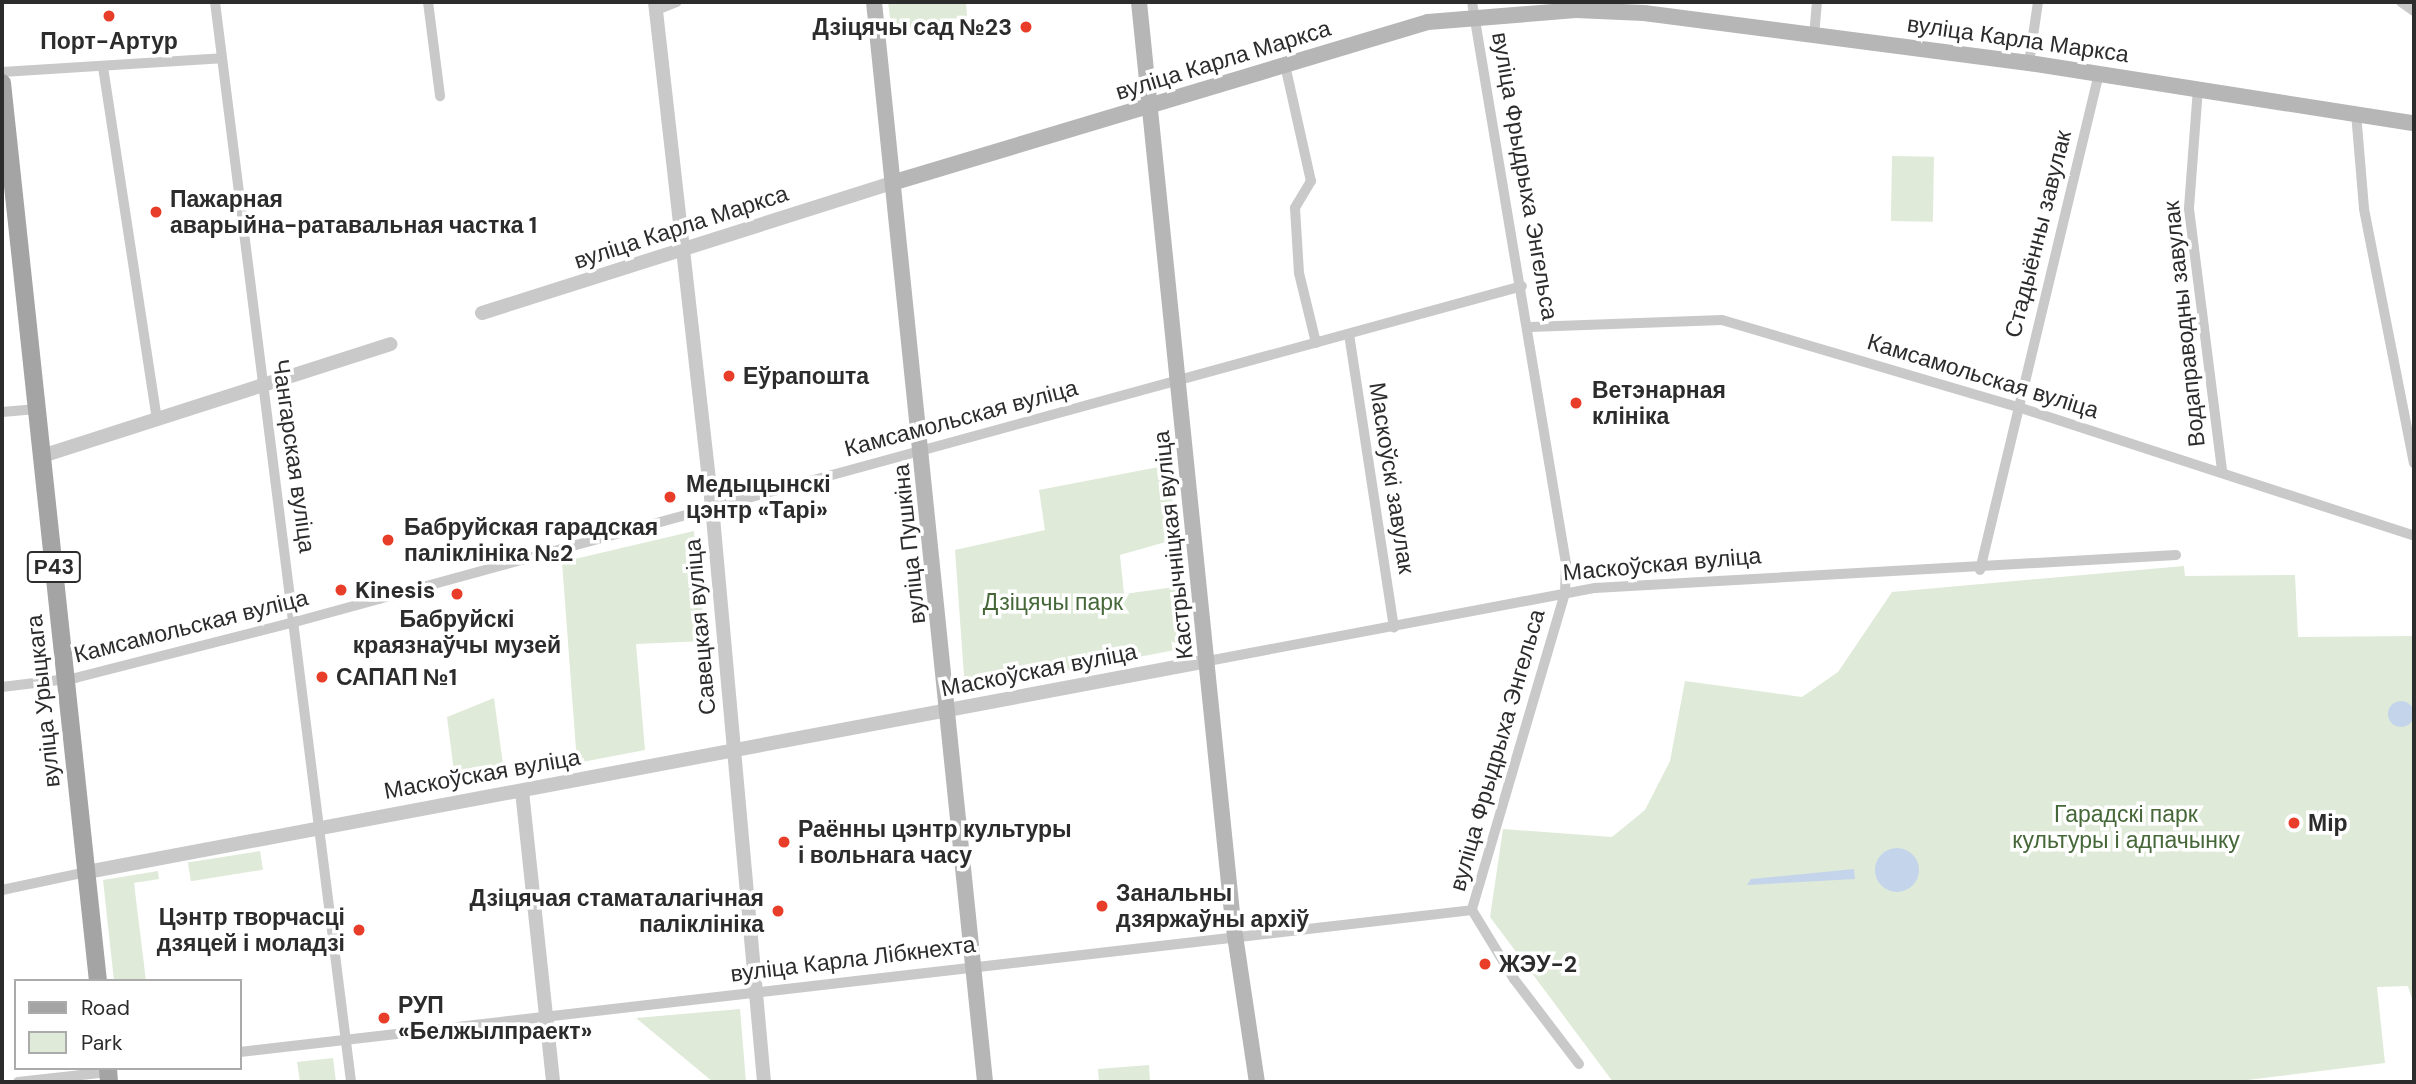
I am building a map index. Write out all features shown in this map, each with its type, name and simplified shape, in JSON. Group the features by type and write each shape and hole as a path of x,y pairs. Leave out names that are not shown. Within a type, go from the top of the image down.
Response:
{"main road":[{"name":"вуліца Пушкіна","path":"874,2 895,183 985,1082"},
{"name":"Кастрычніцкая вуліца","path":"1139,2 1152,104 1236,936 1257,1082"},
{"name":"вуліца Карла Маркса","path":"895,183 1474,8 1644,13 2029,63 2414,123"},
{"name":"вуліца Урыцкага","path":"2,83 98,979"}],"street":[{"name":"Чангарская вуліца","path":"215,2 351,1082"},
{"path":"428,2 440,96"},
{"path":"656,6 677,2"},
{"path":"1814,36 1817,2"},
{"path":"2029,63 2038,2"},
{"path":"2401,2 2414,11"},
{"name":"Савецкая вуліца","path":"656,6 712,506 764,1082"},
{"name":"вуліца Фрыдрыха Энгельса","path":"1474,8 1530,327 1565,593 1472,910 1514,979 1579,1064"},
{"path":"2,72 222,58"},
{"path":"1285,65 1311,181 1295,208 1299,273 1316,343"},
{"path":"103,67 157,421"},
{"name":"Стадыённы завулак","path":"1980,570 2099,73"},
{"name":"Водаправодны завулак","path":"2198,88 2189,209 2222,472"},
{"path":"2356,113 2364,209 2414,463"},
{"name":"вуліца Карла Маркса","path":"482,313 895,183"},
{"name":"Камсамольская вуліца","path":"2,687 65,680 295,622 1522,286"},
{"name":"Камсамольская вуліца","path":"1530,327 1722,320 2018,407 2414,536"},
{"name":"Маскоўскі завулак","path":"1349,334 1394,628"},
{"path":"42,456 390,344"},
{"path":"2,412 37,409"},
{"name":"Маскоўская вуліца","path":"2,890 320,827 522,792 1394,628 1565,593 1683,581 1980,570 2176,555"},
{"path":"522,792 553,1082"},
{"name":"вуліца Карла Лібкнехта","path":"242,1052 1472,910"},
{"path":"18,1082 108,1074"}],"green space":[{"path":"888,2 966,2 967,16 892,32"},
{"path":"1892,156 1934,157 1933,222 1891,221"},
{"name":"Дзіцячы парк","path":"1169,465 1176,539 1120,555 1124,594 1182,586 1191,647 965,690 955,550 1045,530 1039,490"},
{"path":"694,531 706,641 636,644 645,750 577,763 562,562"},
{"name":"Гарадскі парк культуры і адпачынку","path":"2184,566 2185,576 2295,575 2298,637 2414,636 2414,1005 2408,986 2377,987 2385,1063 2231,1082 1613,1082 1490,917 1503,829 1612,837 1645,810 1670,761 1685,681 1802,697 1838,672 1892,592"},
{"path":"494,698 505,779 456,787 447,717"},
{"path":"260,851 263,870 191,881 188,862"},
{"path":"158,871 159,879 134,883 146,979 114,979 103,880"},
{"path":"740,1009 746,1082 713,1082 636,1018"},
{"path":"333,1058 336,1082 300,1082 297,1062"},
{"path":"1149,1065 1150,1082 1099,1082 1098,1069"}],"water":[{"path":"2401,701 2410,705 2414,714 2410,723 2401,727 2392,723 2388,714 2392,705"},
{"path":"1897,848 1912,855 1919,870 1912,885 1897,892 1882,885 1875,870 1882,855"},
{"path":"1854,869 1855,879 1747,885 1751,879"}],"place":[{"name":"Порт-Артур","path":"109,16"},
{"name":"Дзіцячы сад №23","path":"1026,27"},
{"name":"Пажарная аварыйна-ратавальная частка 1","path":"156,212"},
{"name":"Еўрапошта","path":"729,376"},
{"name":"Ветэнарная клініка","path":"1576,403"},
{"name":"Медыцынскі цэнтр «Тарі»","path":"670,497"},
{"name":"Бабруйская гарадская паліклініка №2","path":"388,540"},
{"name":"Kinesis","path":"341,590"},
{"name":"Бабруйскі краязнаўчы музей","path":"457,594"},
{"name":"САПАП №1","path":"322,677"},
{"name":"Мір","path":"2294,823"},
{"name":"Раённы цэнтр культуры і вольнага часу","path":"784,842"},
{"name":"Занальны дзяржаўны архіў","path":"1102,906"},
{"name":"Дзіцячая стаматалагічная паліклініка","path":"778,911"},
{"name":"Цэнтр творчасці дзяцей і моладзі","path":"359,930"},
{"name":"ЖЭУ-2","path":"1485,964"},
{"name":"РУП «Белжылпраект»","path":"384,1018"}]}
